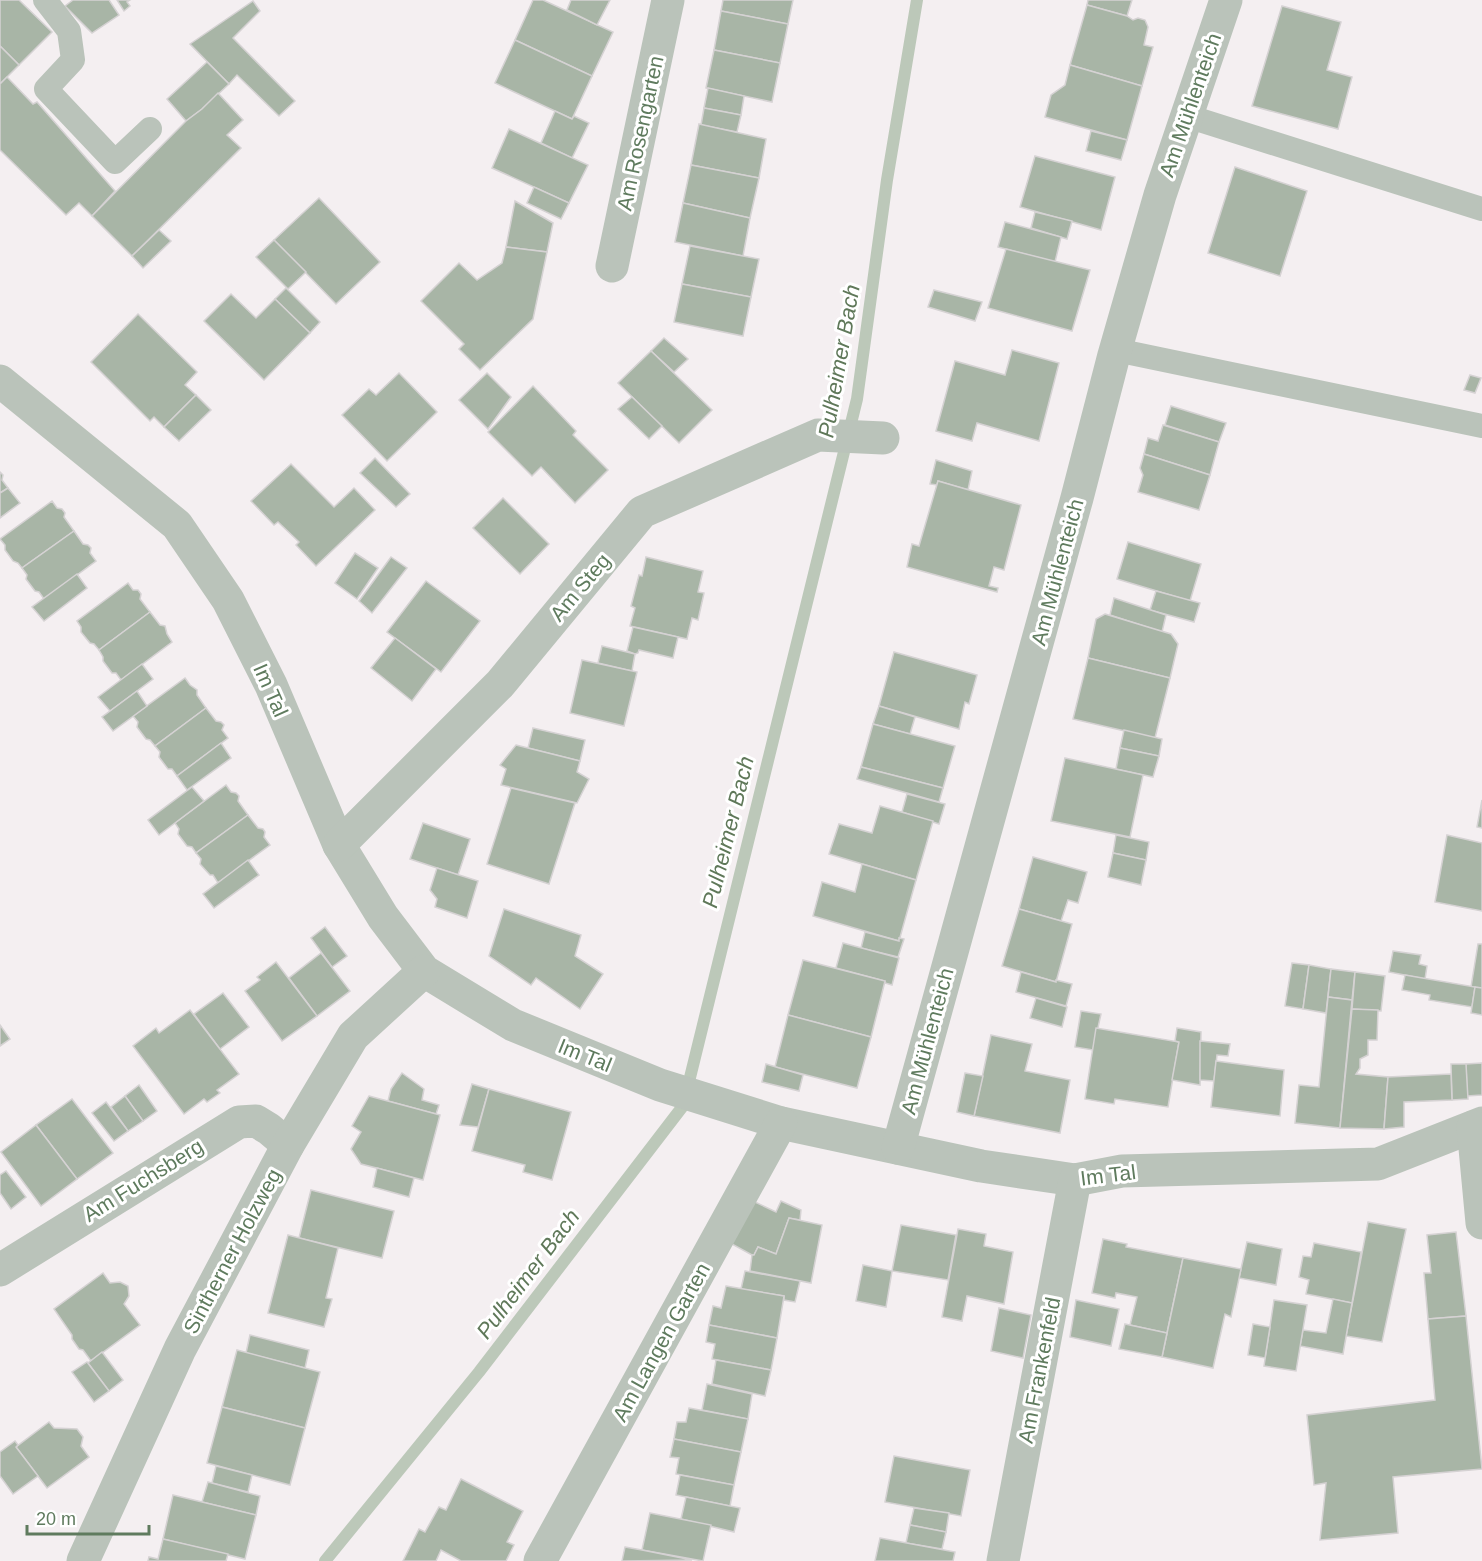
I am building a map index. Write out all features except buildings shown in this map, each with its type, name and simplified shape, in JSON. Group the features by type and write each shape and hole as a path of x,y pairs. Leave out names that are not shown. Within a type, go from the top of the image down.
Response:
{"street":[{"name":"Am Rosengarten","path":"612,266 668,0"},
{"name":"Am Mühlenteich","path":"898,1148 1160,195 1226,0"},
{"name":"Im Tal","path":"0,381 177,525 228,600 271,685 339,845 383,917 424,971 513,1025 660,1085 781,1123 981,1166 1075,1180 1122,1171 1378,1164 1477,1125"},
{"name":"Am Steg","path":"339,845 500,684 642,512 818,435 883,438"},
{"name":"Sintherner Holzweg","path":"83,1561 180,1349 288,1145 354,1036 424,971"},
{"name":"Am Fuchsberg","path":"0,1270 239,1122 256,1121 269,1128 288,1145"},
{"name":"Am Langen Garten","path":"540,1561 781,1123"},
{"path":"1477,1125 1482,1223"},
{"name":"Am Frankenfeld","path":"1003,1561 1075,1180"}],"lane":[{"path":"45,0 69,31 73,60 46,89 115,162 150,129"},
{"path":"1187,116 1482,209"},
{"path":"1116,350 1482,426"}],"waterway":[{"name":"Pulheimer Bach","path":"325,1561 479,1372 683,1106 857,399 887,180 917,0"}]}
